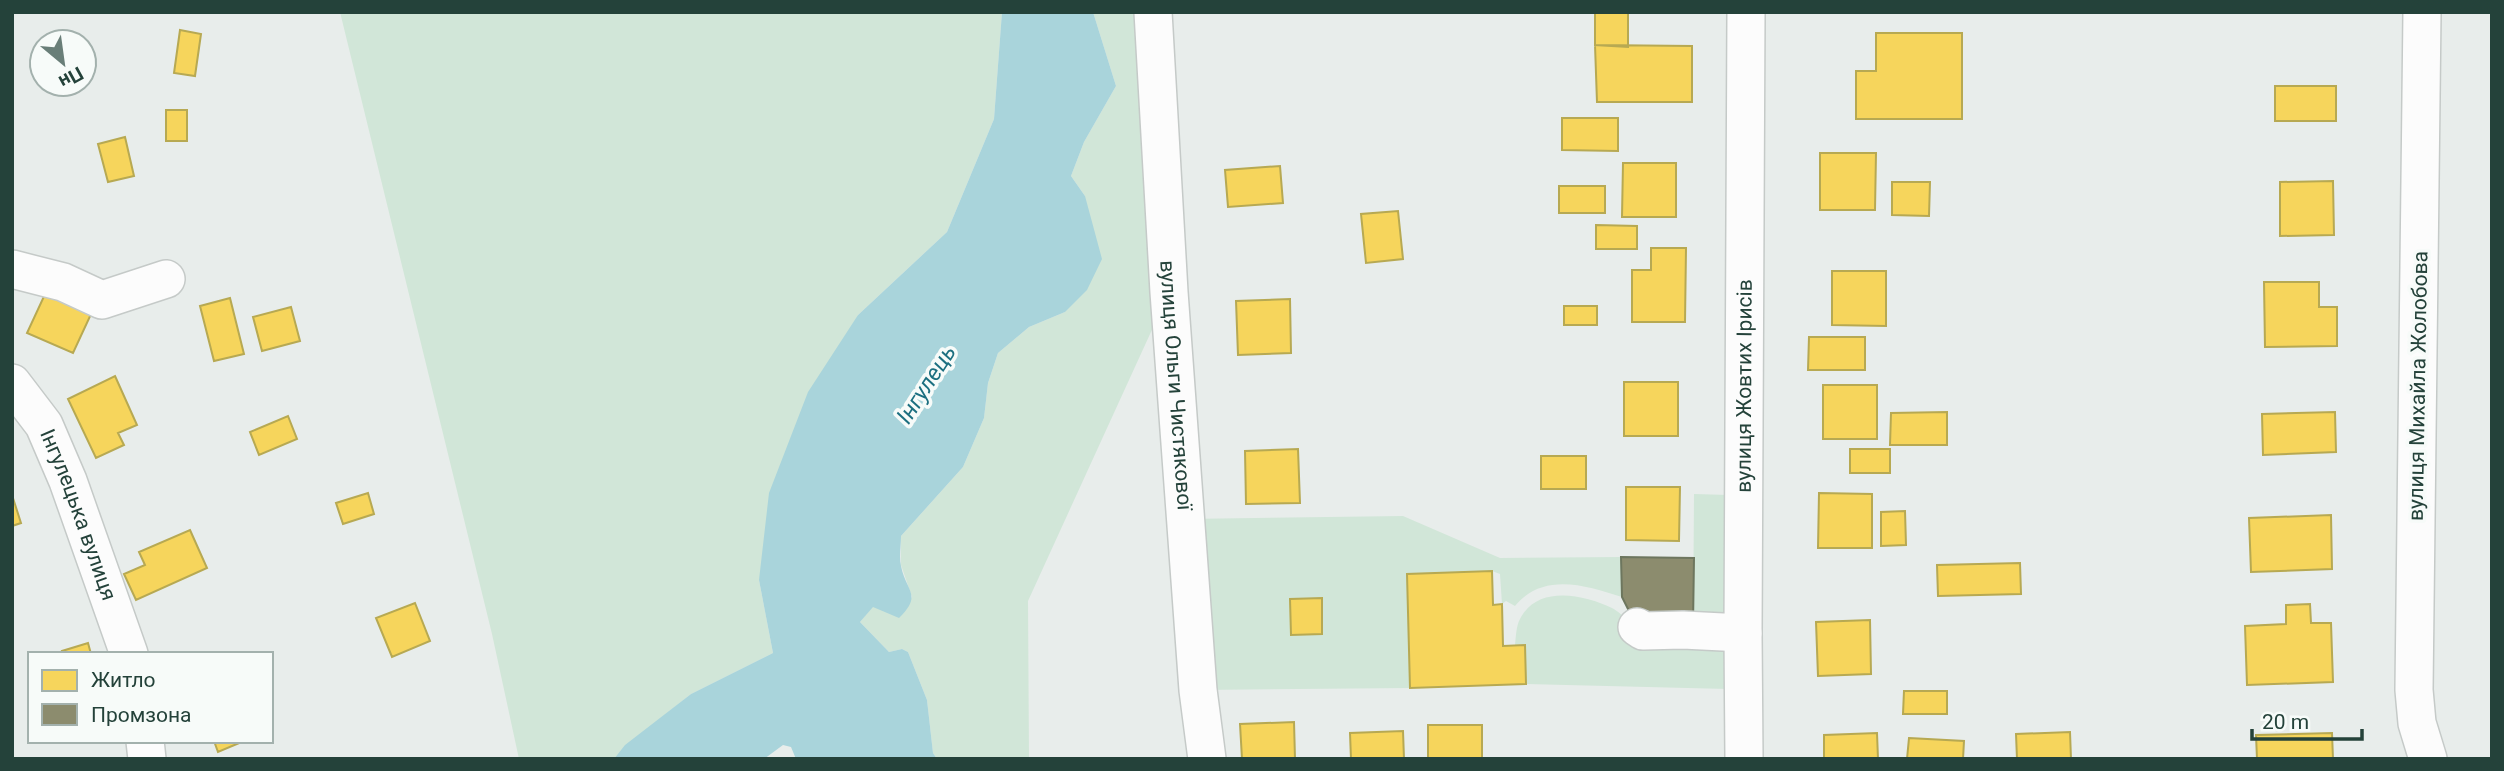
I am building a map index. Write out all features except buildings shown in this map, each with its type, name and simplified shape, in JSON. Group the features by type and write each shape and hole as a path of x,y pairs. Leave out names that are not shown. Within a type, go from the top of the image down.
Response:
{"street":[{"name":"вулиця Ольги Чистякової","path":"1153,12 1169,292 1198,690 1207,759"},
{"name":"вулиця Жовтих Ірисів","path":"1744,759 1746,12"},
{"name":"вулиця Михайла Жолобова","path":"2423,12 2414,690 2417,723 2428,759"},
{"path":"12,270 63,282 102,300 166,279"},
{"name":"Інгулецька вулиця","path":"12,383 44,425 68,481 128,652"},
{"path":"1637,627 1643,631 1743,633"}],"green space":[{"path":"340,12 1002,12 994,119 947,232 858,315 759,580 773,653 691,694 616,759 519,759 492,634"},
{"path":"1093,12 1135,12 1161,310 1028,601 1029,759 937,759 933,753 927,700 908,652 902,649 889,652 860,622 873,606 899,617 912,597 901,565 901,536 963,467 984,418 988,383 998,353 1029,327 1065,312 1085,196 1071,176 1084,142 1116,86"},
{"path":"1694,494 1729,495 1728,689 1526,684 1525,645 1515,645 1518,625 1528,608 1549,597 1575,596 1588,599 1612,608 1630,619 1693,636"},
{"path":"1403,516 1500,558 1621,557 1622,597 1579,586 1551,585 1526,595 1515,606 1506,601 1502,604 1500,574 1492,571 1407,574 1410,688 1198,690 1186,519"}],"water":[{"name":"Інгулець","path":"1002,12 1093,12 1116,86 1084,142 1071,176 1085,196 1102,259 1087,290 1065,312 1029,327 998,353 988,383 984,418 963,467 901,536 900,563 911,593 910,603 899,618 873,607 860,622 889,652 902,649 908,652 927,700 933,753 937,759 796,759 791,747 783,745 764,759 614,759 625,745 691,694 773,653 759,580 769,493 808,392 858,315 947,232 994,119"}]}
